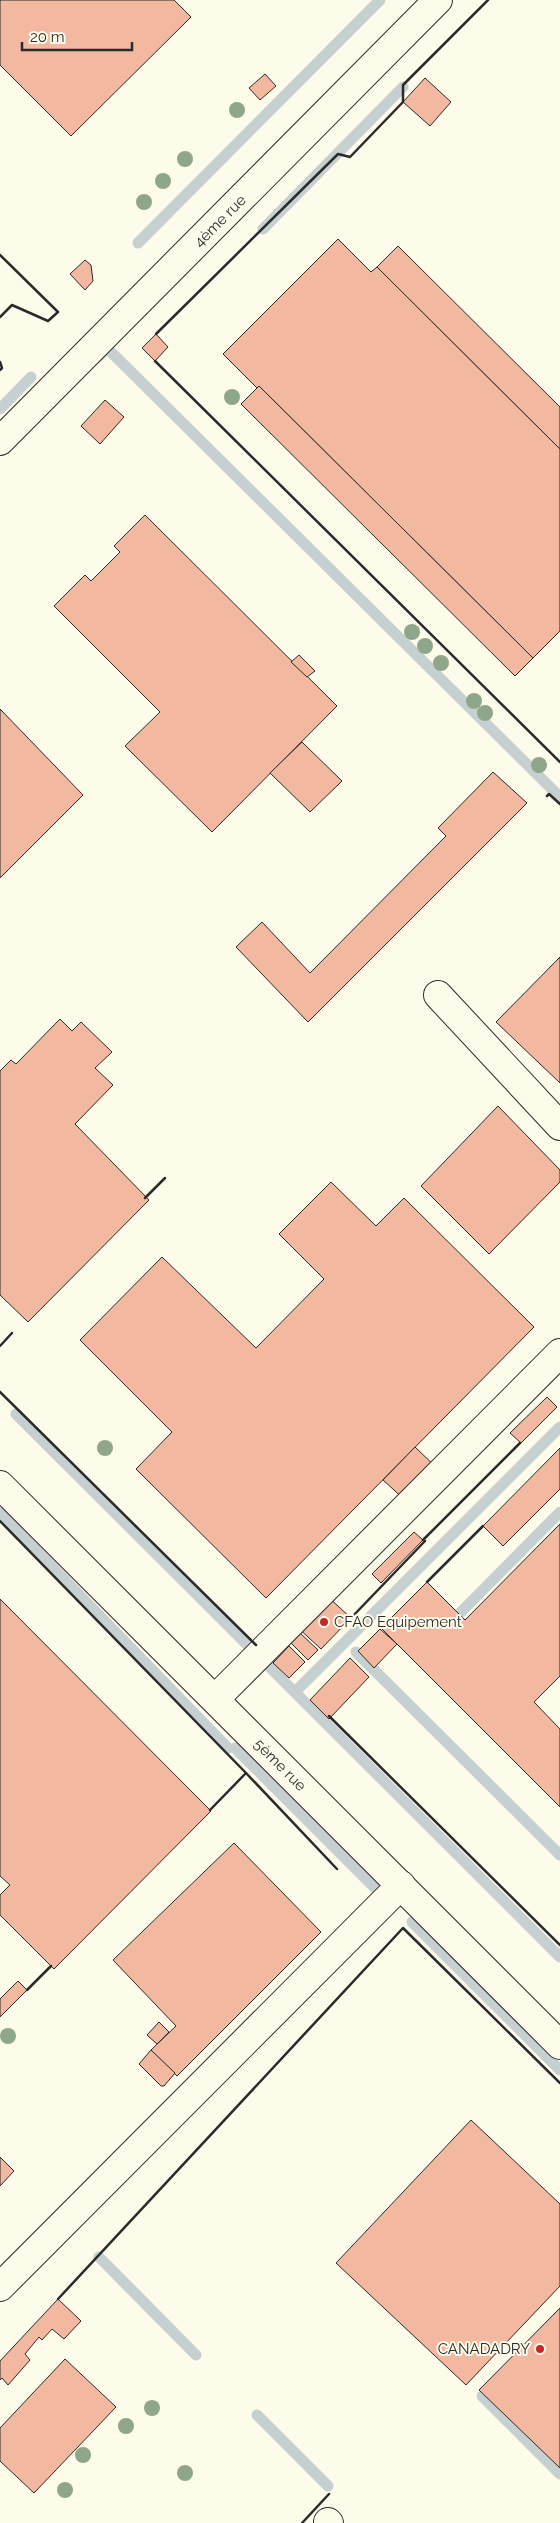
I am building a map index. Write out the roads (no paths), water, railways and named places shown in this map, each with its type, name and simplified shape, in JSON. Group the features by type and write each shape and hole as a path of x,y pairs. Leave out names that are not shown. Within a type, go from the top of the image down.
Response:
{"street":[{"name":"4ème rue","path":"0,441 438,0"},
{"path":"438,995 560,1126"},
{"path":"215,1699 560,1353"},
{"name":"5ème rue","path":"0,1485 560,2045"},
{"path":"0,2287 400,1886"}],"waterway":[{"path":"138,243 380,0"},
{"path":"263,229 403,87"},
{"path":"98,357 107,348 560,797"},
{"path":"0,409 31,377"},
{"path":"16,1414 560,1957"},
{"path":"295,1692 560,1427"},
{"path":"459,1614 560,1512"},
{"path":"0,1513 228,1748"},
{"path":"356,1652 560,1855"},
{"path":"235,1748 378,1891"},
{"path":"412,1922 560,2070"},
{"path":"99,2257 196,2355"},
{"path":"482,2396 560,2474"},
{"path":"257,2415 328,2486"}],"place":[{"name":"CFAO Equipement","path":"324,1622"},
{"name":"CANADADRY","path":"540,2349"}]}
